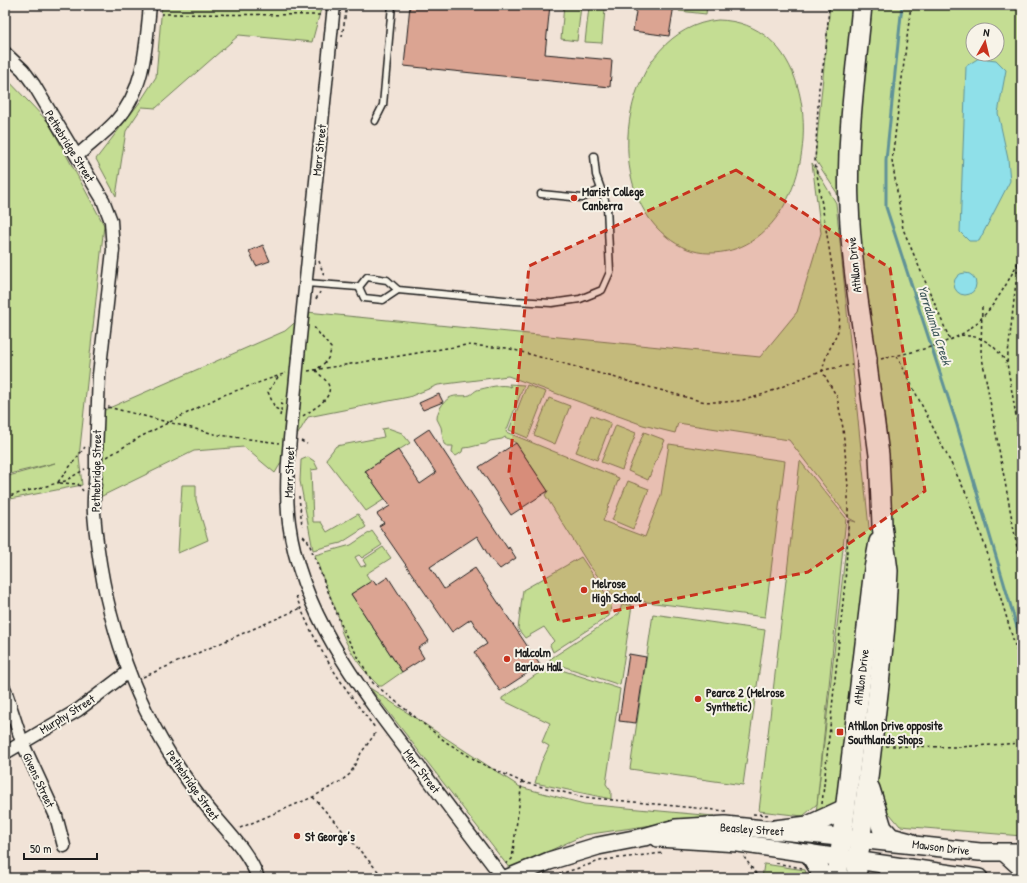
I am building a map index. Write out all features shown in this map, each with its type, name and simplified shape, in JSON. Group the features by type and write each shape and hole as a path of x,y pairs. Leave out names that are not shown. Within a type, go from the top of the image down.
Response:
{"main road":[{"name":"Athllon Drive","path":"857,870 884,633 888,571 882,525 879,455 852,249 849,204 849,167 862,5"},
{"name":"Athllon Drive","path":"837,878 874,569 882,525"},
{"path":"868,782 882,828 891,838 910,843"},
{"path":"774,823 808,826 845,809"},
{"name":"Beasley Street","path":"500,876 598,846 644,837 676,828 774,823 842,837 861,838"},
{"name":"Beasley Street","path":"644,837 738,844 812,867 839,858 857,870"},
{"name":"Mawson Drive","path":"861,838 980,852 1022,852"},
{"path":"857,870 918,870 979,878"},
{"path":"887,878 918,870"}],"street":[{"path":"77,156 116,121 132,98 141,73 149,9"},
{"name":"Marr Street","path":"333,10 298,357 288,399 286,480 289,516 296,555 308,593 327,637 364,694 500,876"},
{"name":"Pethebridge Street","path":"5,53 23,70 34,85 103,200 111,221 112,250 93,468 94,511 100,567 130,677 151,721 179,768 253,865 258,878"},
{"name":"Murphy Street","path":"5,753 130,677"},
{"name":"Givens Street","path":"5,690 22,742 56,816 64,846"},
{"path":"1000,852 1022,872"}],"lane":[{"path":"375,121 382,105 392,5"},
{"path":"359,287 367,278 387,280 398,290 515,302 552,302 580,299 602,290 610,272 607,206 600,190 596,175 594,156"},
{"path":"541,194 582,198 600,190"},
{"path":"306,283 359,287"},
{"path":"359,287 364,298 383,300 398,290"}],"path":[{"path":"822,806 845,583 848,534 848,487 843,428 837,397 822,371 826,357 838,331 840,315 815,162 819,88 826,50 829,5"},
{"path":"911,5 892,160 903,228 950,340"},
{"path":"149,9 333,10 346,16"},
{"path":"923,349 950,340 961,334 982,317 999,295 1022,254"},
{"path":"1018,262 1007,363 1022,451"},
{"path":"982,307 981,352 1022,574"},
{"path":"312,324 331,348 330,356 325,363 316,370"},
{"path":"961,334 981,338 997,350 1007,363"},
{"path":"304,371 466,345 489,346 507,348 700,401 718,403 736,402 757,398 822,371"},
{"path":"897,355 969,499 987,552 1022,669"},
{"path":"303,416 324,401 329,395 328,382 316,370"},
{"path":"58,483 87,444 95,454 168,423 221,396 279,375 290,373"},
{"path":"279,375 269,388 269,396 275,408 281,412 288,399"},
{"path":"106,406 219,435 278,442"},
{"path":"303,422 304,411"},
{"path":"300,446 302,435"},
{"path":"301,441 307,444"},
{"path":"5,497 65,481 93,468"},
{"path":"58,483 78,484"},
{"path":"299,495 303,536 308,541 345,634 374,683 446,742 482,764 522,782 583,797 733,812"},
{"path":"130,677 301,608"},
{"path":"229,833 313,797 342,781 350,774 361,753 377,731"},
{"path":"872,745 959,747 1022,743"},
{"path":"500,876 512,859 522,782"},
{"path":"313,797 384,878"},
{"path":"749,813 774,823"},
{"path":"548,878 603,860 639,854 667,853"},
{"path":"737,856 752,858"},
{"path":"744,857 759,878"},
{"path":"775,863 812,867"}],"highlighted area":[{"path":"736,170 890,268 925,491 808,572 559,622 509,472 529,266"}],"green space":[{"path":"162,5 322,5 312,42 239,35 156,108 142,107 126,131 116,196 96,159 140,102 156,77"},
{"path":"564,5 581,6 577,41 561,39"},
{"path":"680,5 707,5 706,14 679,11"},
{"path":"830,5 1022,5 1022,352 1018,374 1022,397 1022,836 900,826 890,814 816,813 849,520 856,522 849,518 789,440 678,423 675,433 643,425 508,376 438,385 409,397 308,417 275,473 244,447 194,451 100,497 100,412 285,331 307,312 760,357 797,312 821,233 812,163 836,203 869,528 878,531 875,482 837,193 815,159"},
{"path":"589,7 605,9 602,43 585,42"},
{"path":"718,20 758,31 785,57 800,95 803,138 795,180 777,217 748,243 709,253 703,253 687,249 672,241 645,213 632,182 628,147 631,112 642,79 660,50 686,30"},
{"path":"5,77 49,123 104,225 79,457 82,485 5,500 5,477 55,463 5,475"},
{"path":"509,384 524,385 506,432 619,478 603,521 645,537 661,495 669,444 785,461 765,617 615,598 589,565 545,495 548,491 516,443 505,437 490,441 486,444 463,448 462,452 456,456 452,453 453,446 447,446 444,444 441,427 437,419 439,410 443,404 452,397 470,395 477,390 494,386 511,387"},
{"path":"527,385 546,392 528,438 509,430"},
{"path":"549,398 570,406 555,444 534,435"},
{"path":"591,415 611,423 597,460 576,452"},
{"path":"616,425 636,433 622,470 601,462"},
{"path":"388,428 402,433 410,443 365,471 385,499 366,511 326,459 336,446 384,437 382,429"},
{"path":"644,432 665,440 648,480 628,471"},
{"path":"308,457 314,461 318,469 311,470 313,522 321,522 327,532 358,514 366,527 341,543 313,550 300,481 301,460"},
{"path":"800,461 846,518 817,804 803,816 759,811"},
{"path":"628,481 649,489 633,529 612,520"},
{"path":"182,485 196,485 196,500 208,540 178,553"},
{"path":"372,531 382,545 362,558 359,555 355,557 361,567 366,565 363,560 383,547 391,558 366,574 371,582 351,594 402,672 382,686 379,686 368,674 349,648 342,633 338,615 315,555 351,545"},
{"path":"581,557 612,603 609,616 553,652 550,645 554,641 544,627 525,638 518,629 523,590"},
{"path":"622,604 632,605 620,685 550,662 550,659 619,614"},
{"name":"Pearce 2 (Melrose Synthetic)","path":"653,614 765,630 743,785 630,769"},
{"path":"549,666 620,689 606,784 611,791 611,799 535,783 541,763 549,746 542,742 550,723 502,700 502,698"},
{"path":"370,688 520,787 584,804 714,816 584,835 510,869"},
{"path":"764,864 805,870 808,878 762,878"}],"water":[{"path":"972,62 998,62 1006,70 998,113 1008,159 1010,181 979,241 969,241 960,232 966,66"},
{"path":"965,273 969,274 975,280 975,288 969,294 965,295 961,294 955,288 954,284 955,280 961,274"}],"building":[{"path":"410,5 550,5 545,54 612,60 610,87 404,66"},
{"path":"637,5 674,5 669,36 633,31"},
{"path":"263,245 270,261 256,266 249,251"},
{"path":"439,394 443,402 423,410 419,403"},
{"path":"429,429 508,549 509,547 516,558 500,569 490,558 477,536 430,567 444,589 475,568 540,665 500,691 474,652 487,644 471,619 452,632 379,526 384,523 377,514 390,506 365,471 398,450 420,484 436,473 414,439"},
{"path":"516,443 548,491 511,515 479,467"},
{"path":"388,577 429,641 418,648 424,658 402,672 351,594 373,580 376,585"},
{"path":"629,654 646,657 636,723 619,721"}],"waterway":[{"name":"Yarralumla Creek","path":"902,5 886,160 886,207 957,425 1022,644"}],"place":[{"name":"Marist College Canberra","path":"574,198"},
{"name":"Melrose High School","path":"584,590"},
{"name":"Malcolm Barlow Hall","path":"507,659"},
{"name":"Pearce 2 (Melrose Synthetic)","path":"698,699"},
{"name":"Athllon Drive opposite Southlands Shops","path":"840,732"},
{"name":"St George’s","path":"297,836"}]}
